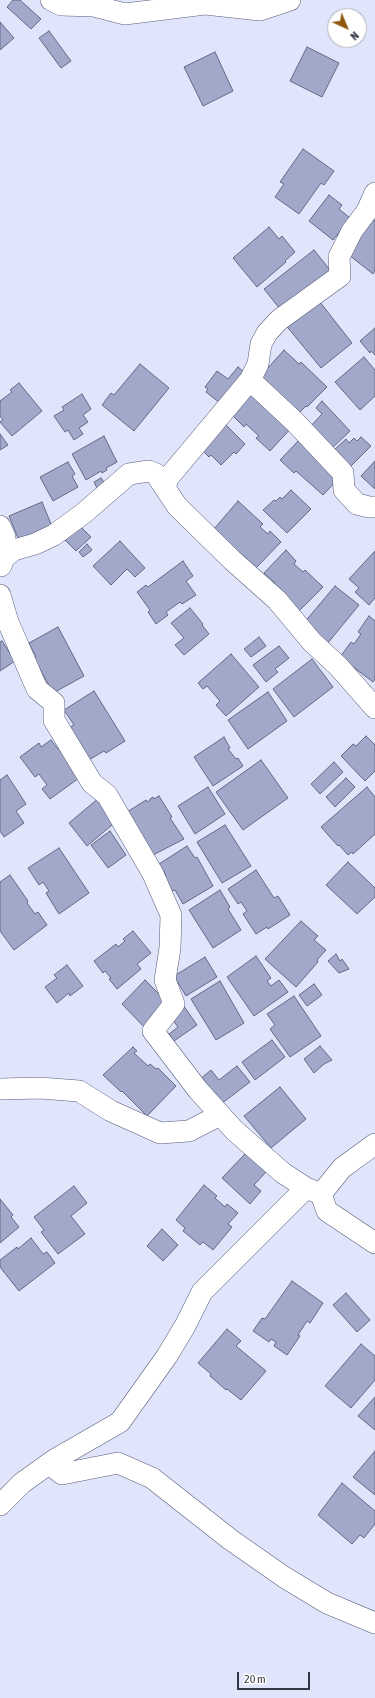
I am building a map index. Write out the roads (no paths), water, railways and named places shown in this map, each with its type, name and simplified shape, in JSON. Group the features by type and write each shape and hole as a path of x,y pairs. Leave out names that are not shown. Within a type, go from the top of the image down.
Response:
{"street":[{"path":"51,0 61,5 94,6 125,14 204,4 260,10 290,0"},
{"path":"165,488 168,478 250,380 258,364 261,344 267,333 279,320 340,276 339,257 352,231 367,211 375,193"},
{"path":"250,380 295,422 343,473 344,490 357,504 369,507 375,506"},
{"path":"2,564 14,550 35,544 54,535 84,513 129,474 149,471 156,474 177,506 232,560 277,600 312,642 338,666 375,708"},
{"path":"0,526 5,536 2,564"},
{"path":"0,594 8,622 37,689 54,703 54,720 92,783 107,795 156,881 171,915 170,948 165,980 174,1004 153,1031 198,1090 234,1130 283,1173 314,1191 327,1211 375,1243"},
{"path":"0,1089 40,1088 79,1091 111,1111 160,1133 189,1130 220,1115"},
{"path":"0,1505 22,1483 49,1464 120,1422 167,1356 185,1326 202,1292 314,1191 375,1144"},
{"path":"49,1464 62,1474 118,1463 152,1478 230,1540 284,1577 327,1603 375,1623"}]}
